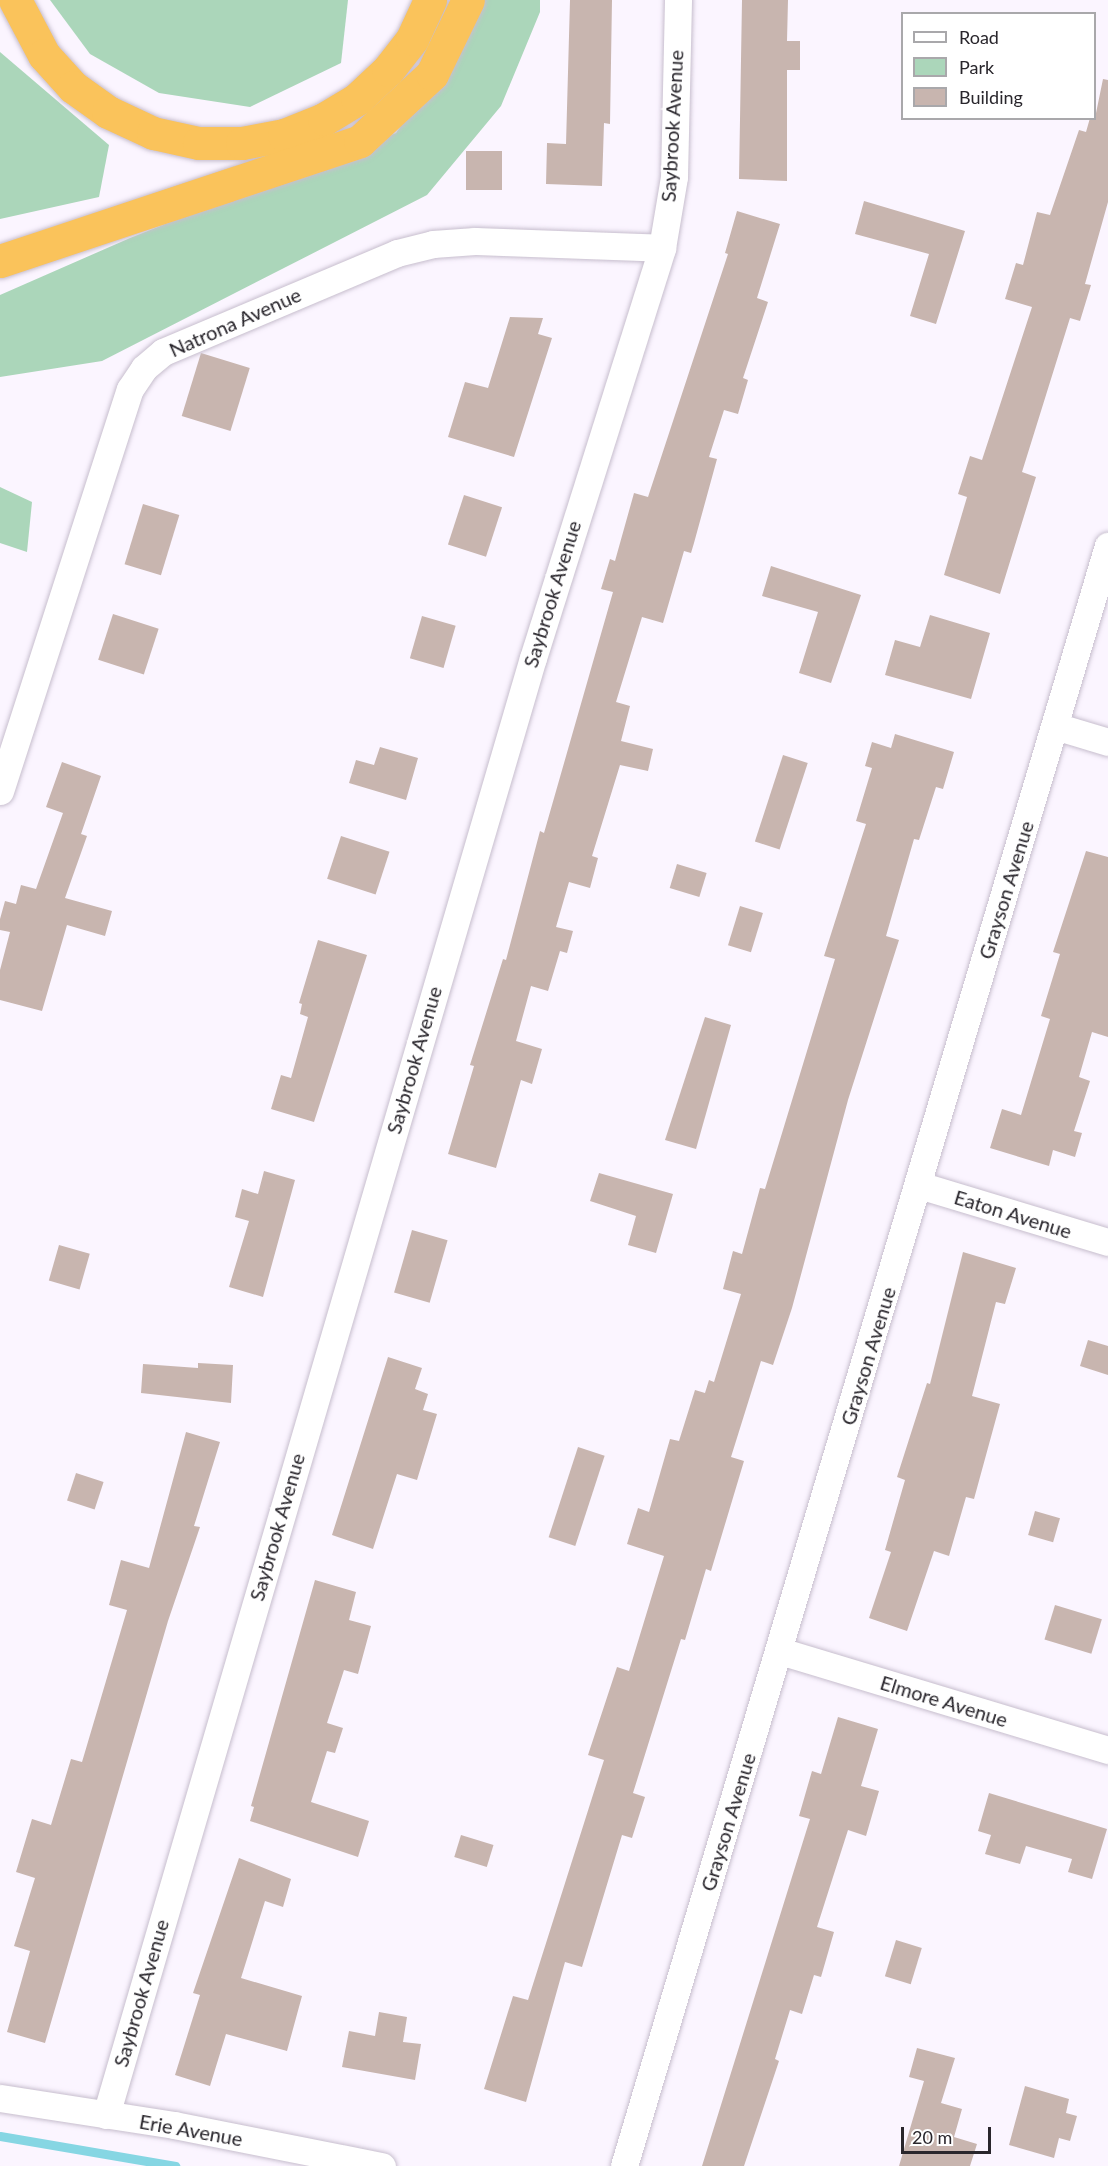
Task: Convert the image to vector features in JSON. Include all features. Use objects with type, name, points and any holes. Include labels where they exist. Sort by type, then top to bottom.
[{"type":"highway","points":[[15,0],[44,56],[73,87],[108,112],[153,133],[199,143],[242,143],[284,135],[324,119],[357,99],[388,70],[412,39],[430,0]]},
{"type":"highway","points":[[0,261],[360,141],[398,110],[432,74],[468,0]]},
{"type":"street","name":"Saybrook Avenue","points":[[106,2115],[532,658],[662,248],[674,177],[678,0]]},
{"type":"street","name":"Natrona Avenue","points":[[0,791],[130,389],[144,368],[163,352],[397,253],[433,244],[474,241],[662,248]]},
{"type":"street","name":"Grayson Avenue","points":[[624,2166],[780,1651],[1108,546]]},
{"type":"street","points":[[1055,726],[1108,742]]},
{"type":"street","name":"Eaton Avenue","points":[[919,1185],[1108,1242]]},
{"type":"street","name":"Elmore Avenue","points":[[780,1651],[1108,1750]]},
{"type":"street","name":"Erie Avenue","points":[[0,2098],[106,2115],[381,2166]]},
{"type":"green space","points":[[50,0],[348,0],[341,63],[250,107],[159,93],[90,54]]},
{"type":"green space","points":[[476,0],[540,0],[540,12],[501,106],[427,195],[102,361],[0,377],[0,295],[130,238],[396,133],[471,28]]},
{"type":"green space","points":[[0,52],[109,145],[99,197],[0,219]]},
{"type":"green space","points":[[0,487],[32,502],[27,552],[0,543]]},
{"type":"building","points":[[570,0],[612,0],[610,124],[604,123],[602,186],[546,184],[547,143],[566,144]]},
{"type":"building","points":[[742,0],[788,0],[787,41],[800,41],[800,70],[787,70],[787,181],[739,179]]},
{"type":"building","points":[[1103,79],[1108,80],[1108,202],[1085,284],[1091,285],[1080,321],[1070,318],[1022,472],[1036,477],[1000,594],[944,575],[967,497],[958,494],[970,456],[982,460],[1032,307],[1005,299],[1016,263],[1023,265],[1037,212],[1050,215],[1079,130],[1086,132],[1089,120],[1096,120]]},
{"type":"building","points":[[466,151],[502,151],[502,190],[466,190]]},
{"type":"building","points":[[864,201],[965,231],[936,324],[910,316],[929,254],[855,234]]},
{"type":"building","points":[[737,211],[780,224],[757,298],[768,302],[743,378],[748,380],[738,414],[724,410],[709,457],[717,459],[691,553],[684,551],[663,623],[642,617],[616,702],[630,706],[621,741],[653,749],[648,771],[620,765],[592,856],[598,858],[590,888],[569,882],[556,927],[573,931],[567,953],[560,951],[548,991],[531,986],[516,1041],[542,1049],[532,1084],[521,1080],[496,1168],[448,1154],[474,1066],[470,1065],[503,959],[506,960],[540,831],[544,833],[613,592],[601,589],[610,559],[615,561],[634,493],[648,497],[728,254],[725,253]]},
{"type":"building","points":[[510,317],[543,318],[538,334],[552,338],[514,457],[448,437],[465,382],[488,388]]},
{"type":"building","points":[[201,353],[250,368],[230,431],[182,416]]},
{"type":"building","points":[[464,495],[502,507],[486,557],[448,544]]},
{"type":"building","points":[[143,504],[179,515],[161,575],[125,564]]},
{"type":"building","points":[[771,566],[861,595],[831,683],[799,673],[818,612],[762,596]]},
{"type":"building","points":[[113,614],[159,629],[144,674],[98,660]]},
{"type":"building","points":[[930,615],[990,633],[971,699],[885,675],[895,640],[920,647]]},
{"type":"building","points":[[422,616],[456,626],[444,668],[410,658]]},
{"type":"building","points":[[895,734],[954,752],[943,789],[936,787],[919,840],[914,839],[886,936],[899,940],[848,1100],[792,1308],[773,1365],[761,1361],[731,1457],[744,1461],[711,1571],[706,1569],[685,1640],[681,1639],[633,1793],[645,1797],[632,1838],[622,1835],[582,1967],[565,1962],[526,2102],[484,2089],[513,1996],[528,2000],[604,1760],[588,1755],[617,1667],[629,1671],[664,1556],[627,1544],[638,1508],[649,1512],[670,1439],[679,1441],[695,1390],[705,1393],[709,1380],[714,1382],[741,1294],[723,1289],[733,1251],[742,1254],[760,1188],[765,1189],[835,959],[824,956],[866,824],[856,821],[872,768],[865,766],[872,742],[891,748]]},
{"type":"building","points":[[380,747],[418,758],[406,800],[349,783],[356,760],[374,765]]},
{"type":"building","points":[[783,755],[808,763],[780,850],[755,842]]},
{"type":"building","points":[[62,762],[101,776],[81,834],[87,836],[65,898],[112,911],[105,936],[67,925],[42,1011],[0,1000],[0,970],[10,932],[0,930],[0,919],[5,901],[16,904],[21,885],[36,889],[63,813],[46,807]]},
{"type":"building","points":[[341,836],[390,852],[376,895],[327,879]]},
{"type":"building","points":[[1086,851],[1108,857],[1108,1037],[1092,1032],[1079,1077],[1090,1081],[1074,1131],[1082,1133],[1075,1157],[1053,1150],[1049,1166],[990,1148],[1002,1109],[1021,1115],[1050,1019],[1041,1016],[1060,954],[1053,952]]},
{"type":"building","points":[[677,864],[707,873],[699,897],[670,888]]},
{"type":"building","points":[[740,906],[763,913],[751,952],[728,945]]},
{"type":"building","points":[[318,940],[367,955],[314,1122],[271,1109],[281,1075],[291,1078],[308,1017],[300,1014],[302,1004],[299,1003]]},
{"type":"building","points":[[705,1017],[731,1025],[696,1149],[665,1140]]},
{"type":"building","points":[[264,1171],[295,1180],[263,1297],[229,1287],[249,1221],[235,1217],[242,1189],[258,1194]]},
{"type":"building","points":[[599,1173],[673,1194],[656,1253],[628,1245],[636,1216],[590,1201]]},
{"type":"building","points":[[412,1230],[448,1240],[430,1303],[394,1292]]},
{"type":"building","points":[[59,1245],[90,1254],[80,1289],[49,1281]]},
{"type":"building","points":[[963,1252],[1016,1268],[1005,1304],[996,1302],[972,1396],[1000,1404],[974,1499],[966,1497],[949,1556],[934,1551],[907,1631],[869,1618],[891,1552],[885,1550],[905,1480],[897,1477],[927,1383],[930,1384]]},
{"type":"building","points":[[1088,1340],[1108,1346],[1108,1375],[1080,1366]]},
{"type":"building","points":[[388,1357],[422,1368],[415,1389],[428,1394],[423,1410],[437,1414],[417,1480],[397,1474],[373,1549],[332,1535]]},
{"type":"building","points":[[198,1363],[233,1365],[231,1403],[141,1393],[143,1364],[198,1368]]},
{"type":"building","points":[[186,1432],[220,1442],[194,1526],[200,1527],[168,1621],[45,2043],[7,2032],[30,1951],[14,1946],[35,1878],[16,1872],[32,1819],[51,1825],[71,1759],[82,1762],[127,1610],[109,1605],[121,1560],[149,1568]]},
{"type":"building","points":[[578,1447],[605,1456],[575,1546],[549,1537]]},
{"type":"building","points":[[76,1473],[104,1482],[95,1510],[67,1501]]},
{"type":"building","points":[[1035,1511],[1060,1518],[1053,1542],[1028,1535]]},
{"type":"building","points":[[315,1580],[356,1592],[349,1620],[371,1626],[358,1674],[344,1670],[327,1723],[343,1728],[335,1753],[327,1751],[311,1802],[369,1821],[358,1857],[250,1821],[254,1807],[251,1806]]},
{"type":"building","points":[[1055,1605],[1102,1619],[1091,1654],[1044,1639]]},
{"type":"building","points":[[838,1717],[878,1729],[861,1786],[879,1791],[866,1836],[848,1830],[817,1927],[834,1932],[821,1977],[814,1975],[802,2014],[790,2010],[775,2059],[779,2061],[744,2166],[702,2166],[810,1819],[799,1816],[812,1771],[821,1774]]},
{"type":"building","points":[[989,1793],[1107,1829],[1092,1879],[1068,1872],[1072,1859],[1026,1846],[1020,1864],[985,1854],[991,1835],[978,1831]]},
{"type":"building","points":[[461,1835],[494,1845],[487,1867],[454,1857]]},
{"type":"building","points":[[239,1858],[291,1879],[283,1907],[265,1901],[241,1978],[302,1996],[287,2051],[226,2034],[210,2086],[175,2075],[200,1995],[193,1993]]},
{"type":"building","points":[[896,1940],[922,1948],[911,1984],[885,1976]]},
{"type":"building","points":[[379,2012],[407,2017],[403,2042],[421,2044],[415,2080],[342,2067],[349,2031],[375,2036]]},
{"type":"building","points":[[917,2048],[955,2058],[941,2103],[962,2109],[954,2137],[977,2144],[970,2166],[899,2166],[924,2081],[909,2077]]},
{"type":"building","points":[[1025,2086],[1069,2099],[1066,2113],[1077,2116],[1070,2141],[1059,2138],[1054,2158],[1009,2145]]},
{"type":"waterway","points":[[0,2136],[175,2166]]}]
